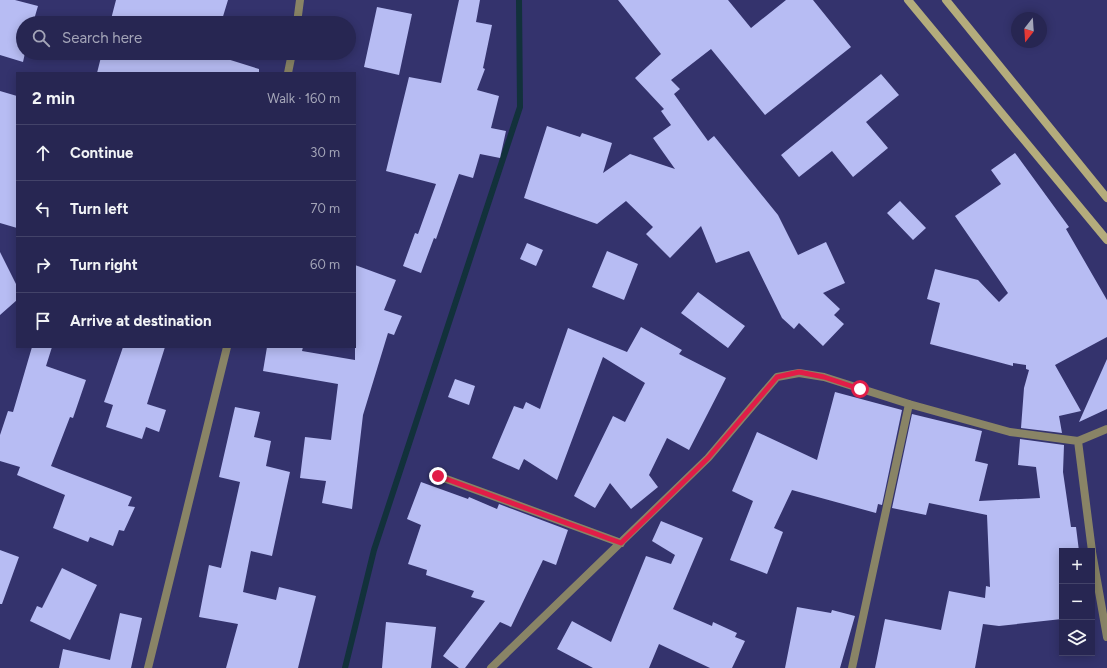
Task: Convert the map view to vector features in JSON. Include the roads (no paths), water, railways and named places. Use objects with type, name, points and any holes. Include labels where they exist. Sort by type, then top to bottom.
[{"type":"street","points":[[298,16],[300,0]]},
{"type":"street","points":[[908,0],[1107,240]]},
{"type":"street","points":[[946,0],[1107,198]]},
{"type":"street","points":[[288,72],[291,60]]},
{"type":"street","points":[[148,668],[227,348]]},
{"type":"street","points":[[491,668],[708,458],[777,377],[799,372],[824,377],[908,404],[1010,432],[1078,441],[1107,429]]},
{"type":"street","points":[[852,668],[908,404]]},
{"type":"street","points":[[1078,441],[1091,548]]},
{"type":"street","points":[[438,476],[621,543]]},
{"type":"street","points":[[1095,569],[1107,637]]},
{"type":"waterway","points":[[345,668],[374,550],[520,107],[519,0]]}]
